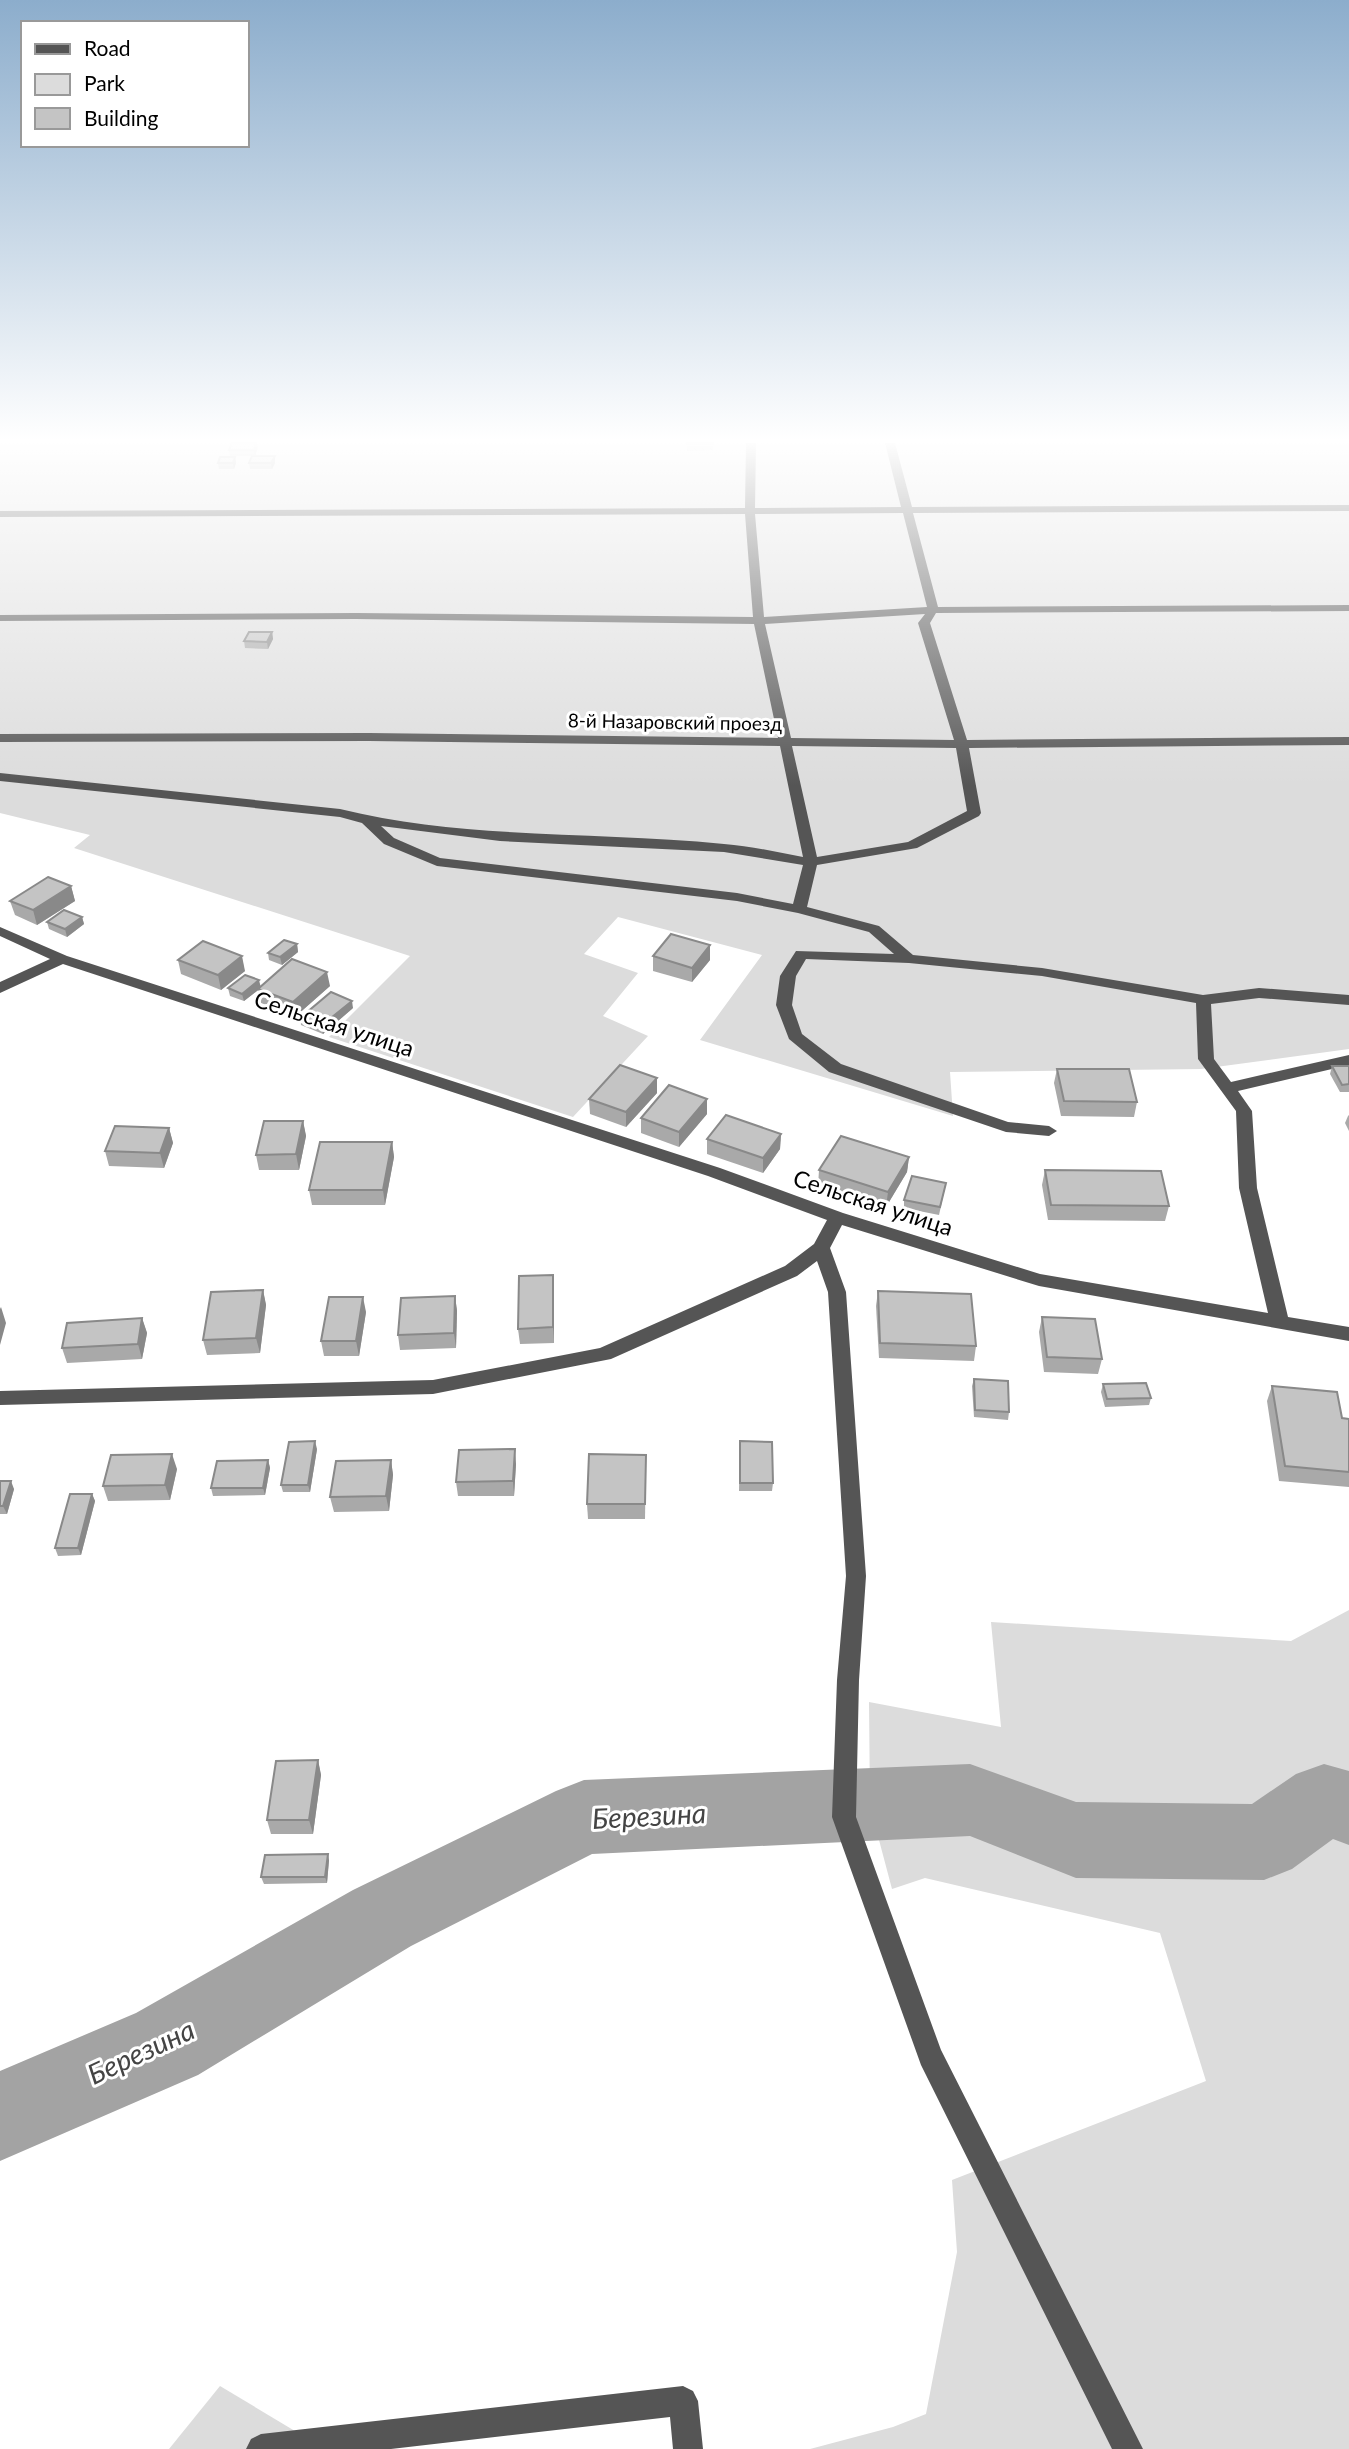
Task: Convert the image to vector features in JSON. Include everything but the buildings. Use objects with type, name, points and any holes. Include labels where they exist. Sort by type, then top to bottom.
[{"type":"street","points":[[754,557],[759,621],[811,862],[799,909]]},
{"type":"street","points":[[0,777],[340,813],[367,820],[500,837],[724,848],[811,862],[912,845],[974,813],[962,744],[924,623],[933,610],[920,557]]},
{"type":"street","points":[[0,618],[356,616],[759,621],[933,610],[1349,608]]},
{"type":"street","name":"8-й Назаровский проезд","points":[[0,738],[369,737],[962,744],[1349,741]]},
{"type":"street","points":[[367,820],[389,841],[437,862],[737,897],[799,909],[874,929],[909,959]]},
{"type":"street","name":"Сельская улица","points":[[0,931],[62,959],[714,1172],[838,1217],[1039,1280],[1349,1334]]},
{"type":"street","points":[[1049,1130],[1006,1127],[835,1068],[795,1036],[784,1005],[788,976],[801,954],[909,959],[1042,972],[1203,999],[1259,993],[1349,1000]]},
{"type":"street","points":[[0,988],[62,959]]},
{"type":"street","points":[[1203,999],[1206,1059],[1244,1111],[1248,1188],[1280,1323]]},
{"type":"street","points":[[1229,1088],[1349,1060]]},
{"type":"street","points":[[0,1398],[433,1387],[604,1354],[790,1270],[821,1248],[838,1217]]},
{"type":"street","points":[[821,1248],[837,1292],[856,1576],[848,1680],[844,1817],[930,2056],[1128,2449]]},
{"type":"street","points":[[261,2449],[683,2401],[688,2449]]},
{"type":"green space","points":[[0,557],[1349,557],[1349,1049],[1201,1069],[950,1072],[953,1116],[700,1040],[762,955],[618,917],[584,954],[638,973],[603,1016],[648,1036],[573,1117],[329,1037],[410,956],[74,848],[90,835],[0,813]]},
{"type":"green space","points":[[1349,1610],[1349,2449],[810,2449],[893,2427],[926,2414],[957,2252],[952,2180],[1206,2081],[1160,1933],[925,1878],[892,1889],[870,1806],[869,1702],[1001,1727],[991,1622],[1291,1641]]},
{"type":"green space","points":[[220,2386],[325,2449],[169,2449]]},
{"type":"waterway","name":"Березина","points":[[0,2116],[167,2044],[382,1918],[584,1817],[970,1800],[1076,1840],[1264,1842],[1324,1800],[1349,1808]]}]
